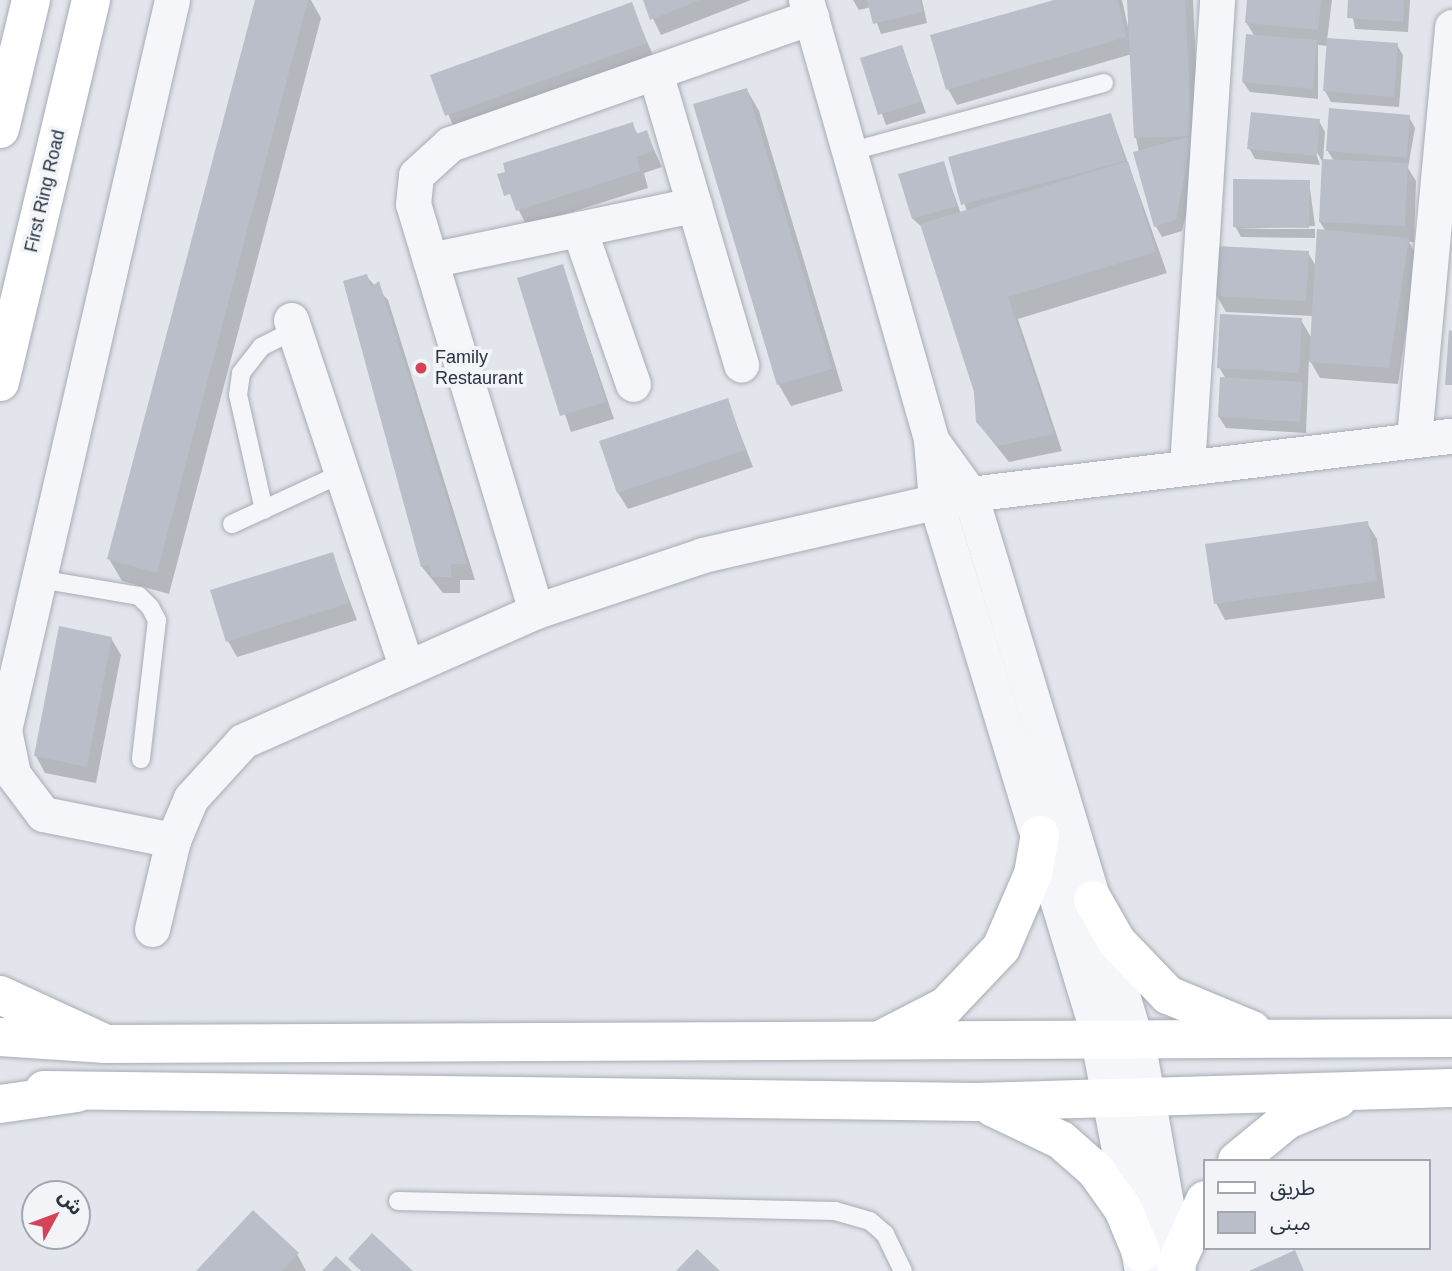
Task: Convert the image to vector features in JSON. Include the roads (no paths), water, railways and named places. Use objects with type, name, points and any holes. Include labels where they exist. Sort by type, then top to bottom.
[{"type":"main road","points":[[0,129],[31,0]]},
{"type":"main road","name":"First Ring Road","points":[[0,382],[91,0]]},
{"type":"main road","points":[[875,1042],[946,1006],[1001,948],[1029,887],[1040,835]]},
{"type":"main road","points":[[1093,900],[1117,942],[1168,995],[1281,1040]]},
{"type":"main road","points":[[0,995],[106,1044]]},
{"type":"main road","points":[[0,1037],[106,1044],[1452,1038]]},
{"type":"main road","points":[[0,1085],[77,1093],[977,1102],[1452,1088]]},
{"type":"main road","points":[[1239,1159],[1287,1120],[1375,1090]]},
{"type":"main road","points":[[0,1104],[77,1093]]},
{"type":"main road","points":[[977,1102],[1021,1117],[1079,1156],[1123,1209],[1159,1264],[1204,1201]]},
{"type":"street","points":[[172,0],[4,730],[13,774],[43,814],[173,840]]},
{"type":"street","points":[[1187,466],[1217,0]]},
{"type":"street","points":[[536,611],[430,260],[412,189],[424,161],[437,150],[655,72],[808,9],[852,151],[931,440],[936,502],[1040,835],[1118,1040]]},
{"type":"street","points":[[1414,438],[1452,27]]},
{"type":"street","points":[[655,72],[741,365]]},
{"type":"street","points":[[430,260],[694,205]]},
{"type":"street","points":[[579,229],[633,384]]},
{"type":"street","points":[[293,325],[406,665]]},
{"type":"street","points":[[152,929],[173,840],[191,798],[243,741],[406,665],[536,611],[703,555],[970,494],[1414,438],[1452,436]]},
{"type":"street","points":[[931,440],[970,494],[1093,900],[1131,1097],[1159,1264]]},
{"type":"lane","points":[[852,151],[1104,83]]},
{"type":"lane","points":[[264,510],[239,395],[241,373],[261,346],[293,325]]},
{"type":"lane","points":[[233,524],[342,473]]},
{"type":"lane","points":[[39,579],[139,596],[150,607],[157,620],[141,759]]},
{"type":"lane","points":[[398,1201],[835,1210],[870,1221],[885,1234],[903,1271]]},
{"type":"place","name":"Family Restaurant","points":[[421,368]]}]
